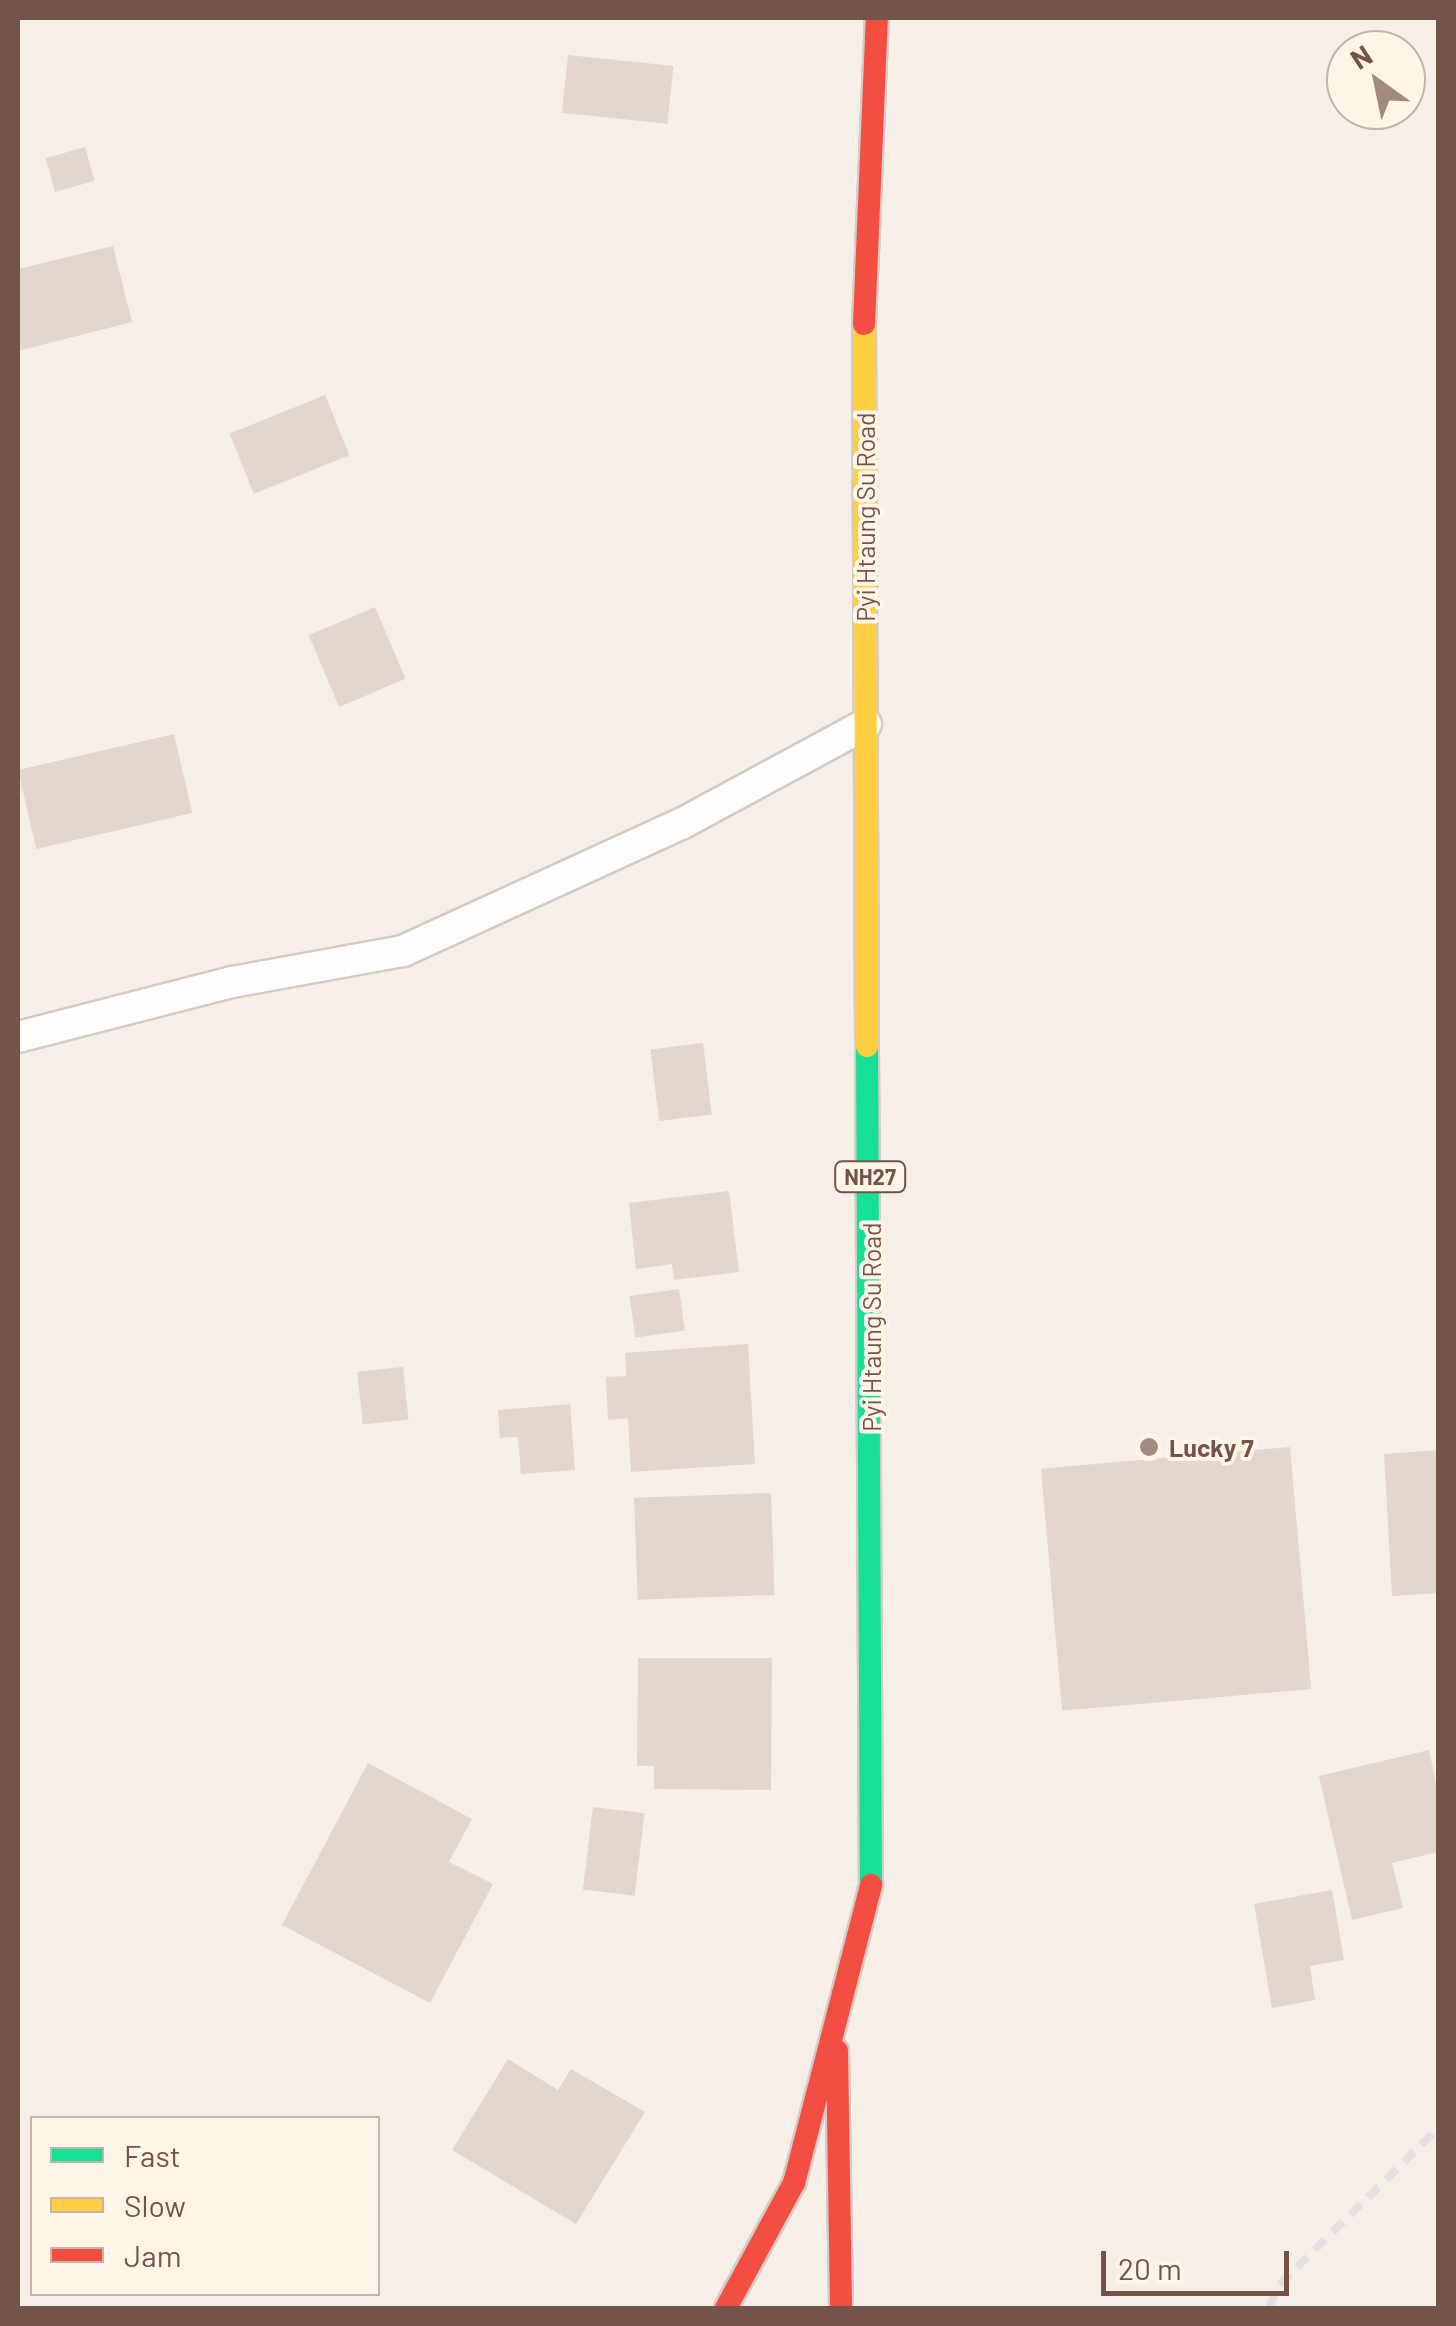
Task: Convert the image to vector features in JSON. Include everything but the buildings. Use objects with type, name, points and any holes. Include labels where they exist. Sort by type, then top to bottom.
[{"type":"main road","name":"Pyi Htaung Su Road","points":[[726,2308],[794,2183],[871,1898],[864,299],[877,18]]},
{"type":"main road","points":[[837,2028],[841,2308]]},
{"type":"lane","points":[[18,1037],[232,982],[403,951],[683,823],[866,724]]},
{"type":"railway","points":[[1269,2308],[1279,2285],[1438,2128]]},
{"type":"traffic: fast","points":[[867,1046],[871,1885]]},
{"type":"traffic: slow","points":[[864,324],[867,1046]]},
{"type":"traffic: jam","points":[[864,324],[877,18]]},
{"type":"traffic: jam","points":[[726,2308],[794,2183],[871,1885]]},
{"type":"traffic: jam","points":[[837,2051],[841,2308]]},
{"type":"place","name":"Lucky 7","points":[[1149,1447]]}]
